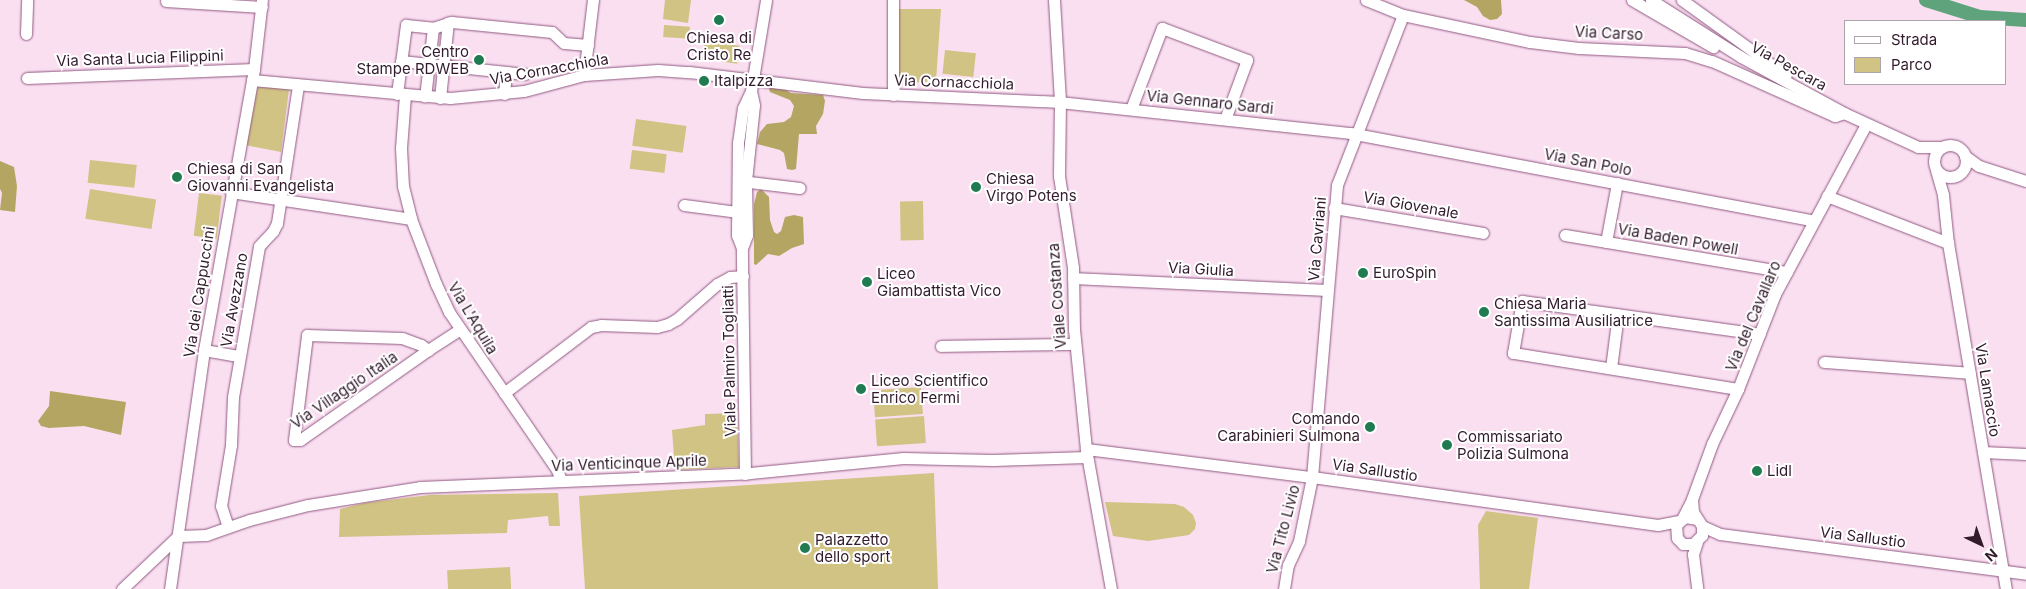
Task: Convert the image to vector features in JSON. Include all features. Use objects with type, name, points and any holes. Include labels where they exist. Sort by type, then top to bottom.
[{"type":"street","points":[[26,34],[27,0]]},
{"type":"street","points":[[584,75],[593,0]]},
{"type":"street","name":"Viale Palmiro Togliatti","points":[[742,248],[737,235],[737,212],[741,181],[742,108],[752,85],[766,0]]},
{"type":"street","points":[[893,0],[893,95]]},
{"type":"street","name":"Viale Costanza","points":[[1054,0],[1060,102],[1058,176],[1073,278],[1075,344],[1087,453],[1111,589]]},
{"type":"street","name":"Via Carso","points":[[1366,0],[1403,15],[1530,42],[1579,48],[1685,53],[1712,61],[1835,116],[1844,113]]},
{"type":"street","points":[[1632,0],[1713,48],[1741,57]]},
{"type":"street","name":"Via Pescara","points":[[1651,0],[1741,57],[1844,113],[1918,147],[1942,147]]},
{"type":"street","points":[[1682,0],[1738,42],[1779,69],[1791,79],[1797,88]]},
{"type":"street","points":[[166,1],[262,3]]},
{"type":"street","name":"Via dei Cappuccini","points":[[170,589],[204,350],[253,74],[262,3]]},
{"type":"street","name":"Via Cavriani","points":[[1312,477],[1337,185],[1403,15]]},
{"type":"street","points":[[425,96],[432,28],[448,22],[552,32],[564,43],[588,45]]},
{"type":"street","points":[[440,98],[448,22]]},
{"type":"street","name":"Via L'Aquila","points":[[432,28],[406,25],[401,61],[401,162],[411,219],[439,293],[460,329],[557,470],[561,480]]},
{"type":"street","points":[[1132,109],[1162,28],[1247,60],[1225,119]]},
{"type":"street","points":[[401,61],[526,74]]},
{"type":"street","name":"Via Cornacchiola","points":[[253,74],[298,84],[440,98],[504,94],[584,75],[673,71],[752,85],[893,95],[1060,102]]},
{"type":"street","points":[[504,94],[506,72]]},
{"type":"street","name":"Via Santa Lucia Filippini","points":[[27,78],[253,74]]},
{"type":"street","name":"Via Avezzano","points":[[228,527],[221,506],[231,445],[231,412],[259,246],[275,229],[298,84]]},
{"type":"street","name":"Via Gennaro Sardi","points":[[1060,102],[1357,134]]},
{"type":"street","name":"Via del Cavallaro","points":[[1680,520],[1692,498],[1712,444],[1738,390],[1775,294],[1866,124]]},
{"type":"street","name":"Via San Polo","points":[[1357,134],[1814,221]]},
{"type":"street","points":[[1984,168],[1958,174],[1942,175],[1935,168],[1935,155],[1942,147],[1956,146],[1965,156],[1984,168],[2026,181]]},
{"type":"street","name":"Via Pescara","points":[[1918,147],[1935,168]]},
{"type":"street","points":[[1943,195],[1947,183],[1966,164],[1965,156]]},
{"type":"street","name":"Via Lamaccio","points":[[1935,168],[1943,195],[1948,243],[2006,589]]},
{"type":"street","points":[[741,181],[800,188]]},
{"type":"street","name":"Viale Palmiro Togliatti","points":[[741,181],[747,235],[742,248],[745,474]]},
{"type":"street","points":[[1606,242],[1617,182]]},
{"type":"street","points":[[231,192],[411,219]]},
{"type":"street","points":[[1827,196],[1948,243]]},
{"type":"street","points":[[684,205],[737,212]]},
{"type":"street","name":"Via Giovenale","points":[[1334,208],[1482,233]]},
{"type":"street","name":"Via Baden Powell","points":[[1565,235],[1787,272]]},
{"type":"street","points":[[504,393],[591,328],[601,326],[657,327],[668,324],[677,319],[717,284],[730,277],[742,276]]},
{"type":"street","name":"Via Giulia","points":[[1073,278],[1327,290]]},
{"type":"street","points":[[1738,390],[1513,353],[1522,301],[1760,334]]},
{"type":"street","points":[[1611,368],[1618,314]]},
{"type":"street","name":"Via Villaggio Italia","points":[[428,350],[402,338],[307,335],[294,441],[300,440],[460,329]]},
{"type":"street","points":[[941,346],[1075,344]]},
{"type":"street","points":[[204,350],[240,356]]},
{"type":"street","points":[[1824,362],[1970,373]]},
{"type":"street","points":[[1983,452],[2026,454]]},
{"type":"street","name":"Via Venticinque Aprile","points":[[178,536],[206,535],[308,505],[403,488],[561,480],[745,474],[903,458],[993,460],[1087,453]]},
{"type":"street","name":"Via Sallustio","points":[[1087,453],[1312,477],[1658,525],[1680,520]]},
{"type":"street","name":"Via Tito Livio","points":[[1284,589],[1288,565],[1299,541],[1312,477]]},
{"type":"street","points":[[1692,498],[1693,512],[1699,522],[1699,541],[1693,560]]},
{"type":"street","points":[[1698,589],[1693,560],[1680,541],[1675,529],[1680,520],[1689,517],[1699,522]]},
{"type":"street","name":"Via Sallustio","points":[[1699,522],[1720,534],[2026,574]]},
{"type":"street","name":"Via Sallustio","points":[[1658,525],[1680,541]]},
{"type":"street","name":"Via Sallustio","points":[[1699,541],[1720,534]]},
{"type":"street","points":[[122,589],[178,536]]},
{"type":"street","points":[[1680,541],[1699,541]]},
{"type":"green space","points":[[665,0],[691,0],[688,23],[663,19]]},
{"type":"green space","points":[[899,9],[941,9],[936,81],[899,84]]},
{"type":"green space","points":[[664,25],[690,27],[689,39],[663,37]]},
{"type":"green space","points":[[705,41],[740,46],[737,64],[702,59]]},
{"type":"green space","points":[[945,50],[976,53],[973,77],[942,74]]},
{"type":"green space","points":[[258,85],[289,89],[281,152],[245,145]]},
{"type":"green space","points":[[636,119],[687,126],[683,153],[632,146]]},
{"type":"green space","points":[[632,150],[667,154],[664,173],[630,169]]},
{"type":"green space","points":[[90,160],[137,165],[134,188],[88,183]]},
{"type":"green space","points":[[90,189],[156,199],[151,229],[85,219]]},
{"type":"green space","points":[[199,193],[222,196],[217,238],[194,236]]},
{"type":"green space","points":[[900,201],[923,201],[924,240],[901,240]]},
{"type":"green space","points":[[921,387],[923,414],[875,417],[873,390]]},
{"type":"green space","points":[[737,413],[739,467],[675,470],[672,430],[705,425],[705,414]]},
{"type":"green space","points":[[924,416],[926,443],[877,446],[875,419]]},
{"type":"green space","points":[[934,473],[938,589],[585,589],[579,496]]},
{"type":"green space","points":[[558,493],[560,526],[549,526],[548,516],[508,520],[507,533],[339,537],[340,509],[364,503],[430,495]]},
{"type":"green space","points":[[1105,502],[1175,504],[1184,507],[1193,515],[1196,523],[1195,529],[1189,535],[1148,541],[1113,536]]},
{"type":"green space","points":[[1486,511],[1538,518],[1529,589],[1480,589],[1478,525]]},
{"type":"green space","points":[[510,567],[511,589],[448,589],[447,570]]},
{"type":"shaded area","points":[[1464,0],[1501,0],[1502,14],[1497,19],[1490,20],[1483,16],[1477,7]]},
{"type":"shaded area","points":[[774,86],[781,87],[791,93],[823,95],[825,101],[823,114],[816,126],[817,134],[799,134],[796,169],[792,170],[787,169],[784,153],[780,150],[757,144],[760,132],[767,124],[784,122],[791,117],[794,106],[790,100],[770,92],[769,89]]},
{"type":"shaded area","points":[[0,161],[14,167],[17,186],[15,212],[0,210],[2,193],[0,189]]},
{"type":"shaded area","points":[[761,189],[769,197],[770,220],[774,232],[777,234],[781,231],[785,217],[794,215],[803,217],[804,244],[792,248],[779,256],[768,254],[756,265],[754,264],[754,204],[757,192]]},
{"type":"shaded area","points":[[50,391],[126,402],[121,435],[84,426],[49,428],[41,426],[38,421],[49,406]]},
{"type":"waterway","points":[[1926,0],[1980,17],[2026,20]]},
{"type":"place","name":"Chiesa di Cristo Re","points":[[719,20]]},
{"type":"place","name":"Centro Stampe RDWEB","points":[[479,60]]},
{"type":"place","name":"Italpizza","points":[[704,81]]},
{"type":"place","name":"Chiesa di San Giovanni Evangelista","points":[[177,177]]},
{"type":"place","name":"Chiesa Virgo Potens","points":[[976,187]]},
{"type":"place","name":"EuroSpin","points":[[1363,273]]},
{"type":"place","name":"Liceo Giambattista Vico","points":[[867,282]]},
{"type":"place","name":"Chiesa Maria Santissima Ausiliatrice","points":[[1484,312]]},
{"type":"place","name":"Liceo Scientifico Enrico Fermi","points":[[861,389]]},
{"type":"place","name":"Comando Carabinieri Sulmona","points":[[1370,427]]},
{"type":"place","name":"Commissariato Polizia Sulmona","points":[[1447,445]]},
{"type":"place","name":"Lidl","points":[[1757,471]]},
{"type":"place","name":"Palazzetto dello sport","points":[[805,548]]}]
